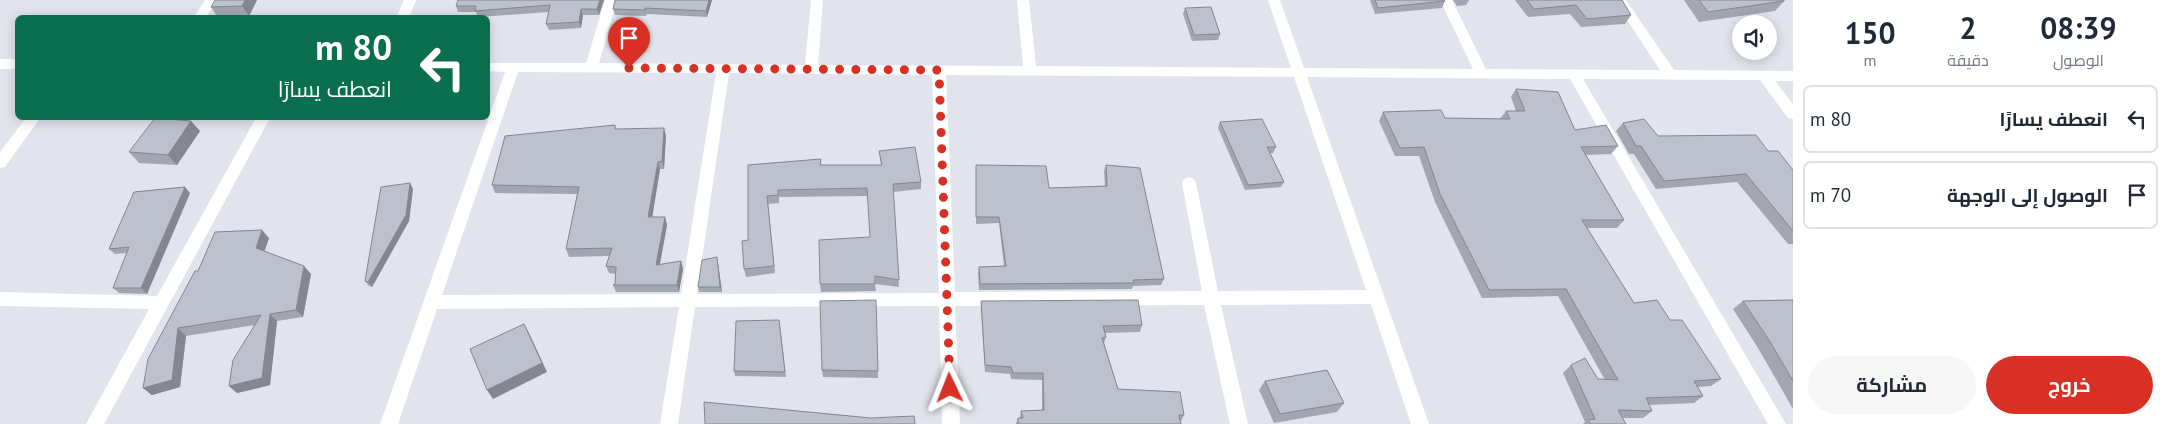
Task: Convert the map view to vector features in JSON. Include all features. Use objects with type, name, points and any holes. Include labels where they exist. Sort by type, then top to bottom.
[{"type":"street","points":[[201,15],[211,0]]},
{"type":"street","points":[[403,15],[410,0]]},
{"type":"street","points":[[591,68],[611,0]]},
{"type":"street","points":[[811,69],[817,0]]},
{"type":"street","points":[[1023,0],[1030,71]]},
{"type":"street","points":[[1274,0],[1420,424]]},
{"type":"street","points":[[1446,0],[1482,74]]},
{"type":"street","points":[[1620,0],[1670,75]]},
{"type":"street","points":[[0,64],[15,64]]},
{"type":"street","points":[[490,67],[1793,76]]},
{"type":"street","points":[[389,424],[513,67]]},
{"type":"street","points":[[669,424],[723,69]]},
{"type":"street","points":[[939,70],[951,424]]},
{"type":"street","points":[[1574,74],[1777,424]]},
{"type":"street","points":[[1764,76],[1793,114]]},
{"type":"street","points":[[0,163],[32,120]]},
{"type":"street","points":[[95,424],[261,120]]},
{"type":"street","points":[[1189,184],[1211,298],[1239,424]]},
{"type":"street","points":[[432,302],[1377,297]]},
{"type":"street","points":[[0,299],[160,303]]},
{"type":"building","points":[[215,0],[245,0],[242,6],[211,7]]},
{"type":"building","points":[[458,0],[600,0],[597,9],[581,9],[579,22],[546,24],[550,5],[475,11],[476,6],[456,6]]},
{"type":"building","points":[[615,0],[709,0],[706,11],[645,8],[645,10],[613,9]]},
{"type":"building","points":[[1375,0],[1444,0],[1445,1],[1378,8]]},
{"type":"building","points":[[1527,0],[1622,0],[1631,15],[1587,19],[1576,5],[1534,9]]},
{"type":"building","points":[[1699,0],[1784,0],[1784,1],[1708,12]]},
{"type":"building","points":[[1211,7],[1220,34],[1194,35],[1185,8]]},
{"type":"building","points":[[1516,89],[1558,92],[1575,130],[1606,125],[1618,146],[1581,147],[1624,220],[1582,220],[1634,303],[1657,300],[1670,320],[1682,320],[1721,379],[1694,381],[1703,396],[1646,398],[1652,411],[1618,410],[1626,424],[1591,424],[1588,420],[1595,419],[1571,365],[1585,358],[1598,379],[1618,380],[1566,289],[1489,290],[1440,194],[1424,147],[1400,148],[1383,112],[1441,110],[1445,118],[1510,119],[1506,111],[1525,111]]},
{"type":"building","points":[[1262,119],[1276,147],[1267,147],[1284,182],[1248,185],[1220,122]]},
{"type":"building","points":[[1644,119],[1658,136],[1756,135],[1768,151],[1778,151],[1793,170],[1793,231],[1746,174],[1664,181],[1641,146],[1636,146],[1623,123]]},
{"type":"building","points":[[153,120],[191,121],[168,155],[129,152]]},
{"type":"building","points":[[615,125],[615,129],[664,128],[662,161],[658,162],[648,217],[665,217],[656,265],[681,261],[677,285],[613,285],[615,284],[616,267],[606,266],[612,248],[566,249],[579,187],[492,185],[505,136]]},
{"type":"building","points":[[915,147],[921,182],[893,184],[899,280],[875,276],[875,284],[820,284],[819,240],[870,237],[867,188],[778,190],[778,195],[767,196],[774,266],[744,269],[742,241],[748,240],[748,165],[821,159],[820,165],[882,165],[879,151]]},
{"type":"building","points":[[976,165],[1046,166],[1049,188],[1107,186],[1106,165],[1140,168],[1164,279],[1133,280],[1134,283],[980,284],[979,267],[1006,266],[999,217],[976,217]]},
{"type":"building","points":[[410,183],[406,215],[368,282],[365,281],[381,187]]},
{"type":"building","points":[[185,187],[141,288],[113,288],[129,247],[109,249],[134,192]]},
{"type":"building","points":[[262,230],[256,248],[304,266],[296,310],[270,314],[262,378],[229,386],[233,360],[261,315],[178,328],[172,380],[143,388],[148,359],[195,271],[198,271],[215,232]]},
{"type":"building","points":[[717,257],[720,287],[698,287],[702,260]]},
{"type":"building","points":[[876,300],[878,371],[822,370],[820,301]]},
{"type":"building","points":[[1138,300],[1142,325],[1103,326],[1106,337],[1102,338],[1118,389],[1180,392],[1184,415],[1179,415],[1181,424],[1018,424],[1018,418],[1023,418],[1021,411],[1044,410],[1043,373],[1013,373],[1011,367],[985,365],[981,301]]},
{"type":"building","points":[[1793,300],[1793,381],[1743,301]]},
{"type":"building","points":[[779,320],[785,372],[734,371],[736,321]]},
{"type":"building","points":[[524,324],[542,363],[487,390],[470,349]]},
{"type":"building","points":[[1327,370],[1344,403],[1280,414],[1265,381]]},
{"type":"building","points":[[704,402],[871,418],[914,416],[915,424],[705,424]]},
{"type":"route","points":[[629,68],[939,70],[950,388]]}]
